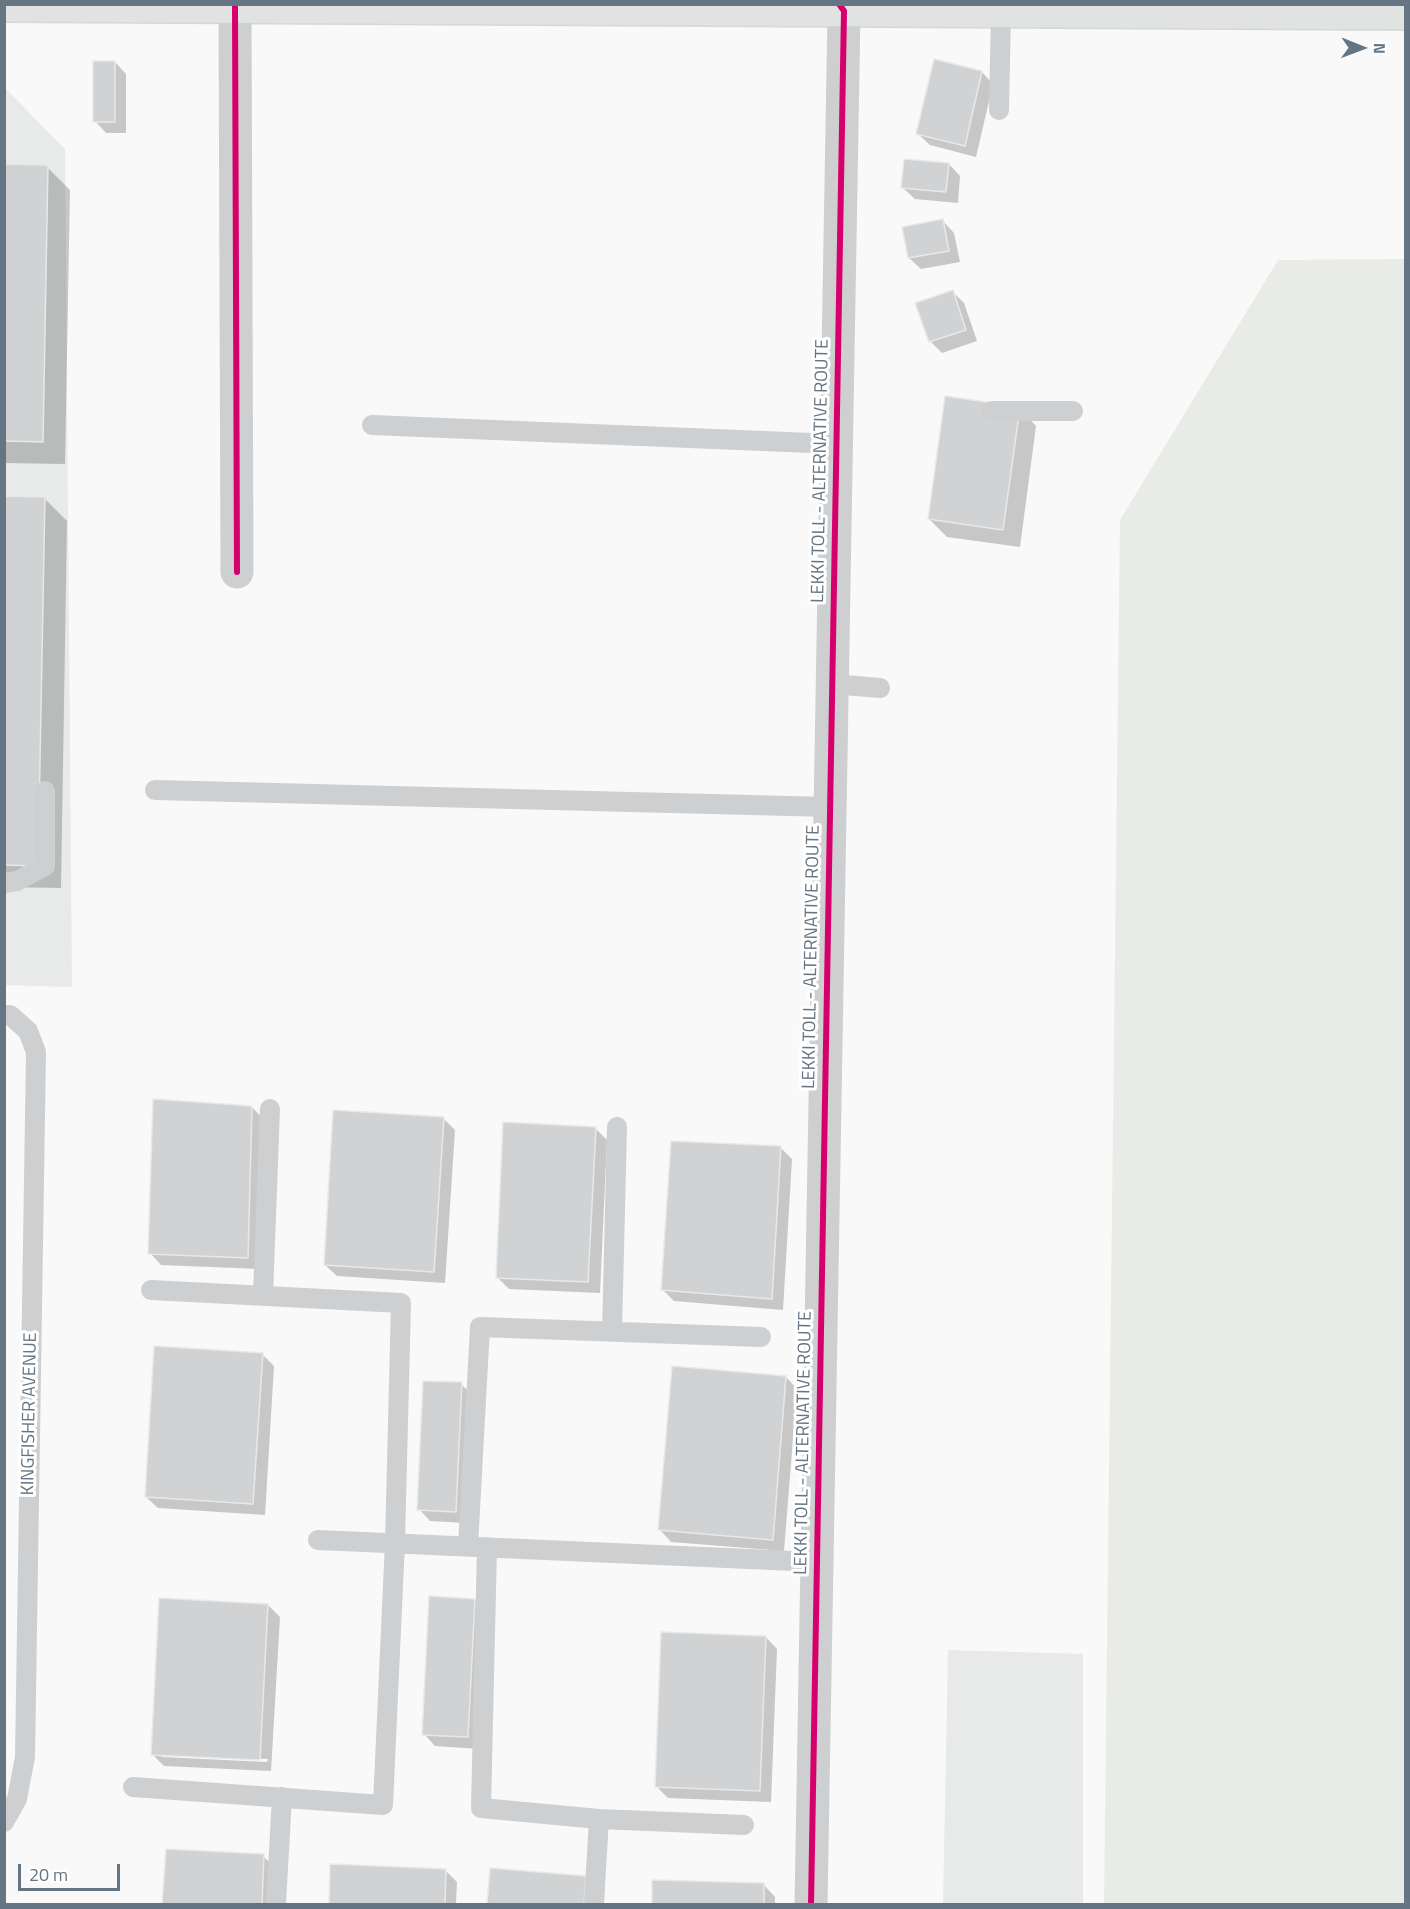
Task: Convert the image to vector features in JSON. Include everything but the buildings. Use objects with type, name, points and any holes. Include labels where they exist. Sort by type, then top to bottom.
[{"type":"main road","points":[[4,5],[933,8],[1001,11],[1245,8],[1406,13]]},
{"type":"street","points":[[235,7],[237,572]]},
{"type":"street","name":"LEKKI TOLL - ALTERNATIVE ROUTE","points":[[812,1905],[842,8]]},
{"type":"lane","points":[[999,110],[1001,11]]},
{"type":"lane","points":[[992,411],[1073,411]]},
{"type":"lane","points":[[372,425],[836,444]]},
{"type":"lane","points":[[832,684],[880,688]]},
{"type":"lane","points":[[4,883],[17,880],[45,866],[45,790]]},
{"type":"lane","points":[[155,790],[830,807]]},
{"type":"lane","name":"KINGFISHER AVENUE","points":[[4,1015],[10,1016],[28,1030],[36,1052],[24,1757],[17,1799],[4,1822]]},
{"type":"lane","points":[[263,1296],[270,1109]]},
{"type":"lane","points":[[612,1332],[617,1127]]},
{"type":"lane","points":[[133,1787],[383,1805],[395,1542],[401,1303],[151,1290]]},
{"type":"lane","points":[[744,1825],[599,1819],[481,1808],[478,1547],[480,1327],[761,1337]]},
{"type":"lane","points":[[318,1540],[817,1562]]},
{"type":"lane","points":[[276,1905],[282,1797]]},
{"type":"lane","points":[[594,1905],[599,1819]]},
{"type":"shaded area","points":[[4,87],[65,149],[72,987],[5,985]]},
{"type":"shaded area","points":[[1405,259],[1405,1904],[1104,1904],[1120,520],[1278,260]]},
{"type":"shaded area","points":[[948,1650],[1083,1654],[1083,1904],[943,1904]]},
{"type":"cycle path","points":[[811,1904],[844,11],[839,4]]},
{"type":"cycle path","points":[[235,7],[237,572]]}]
